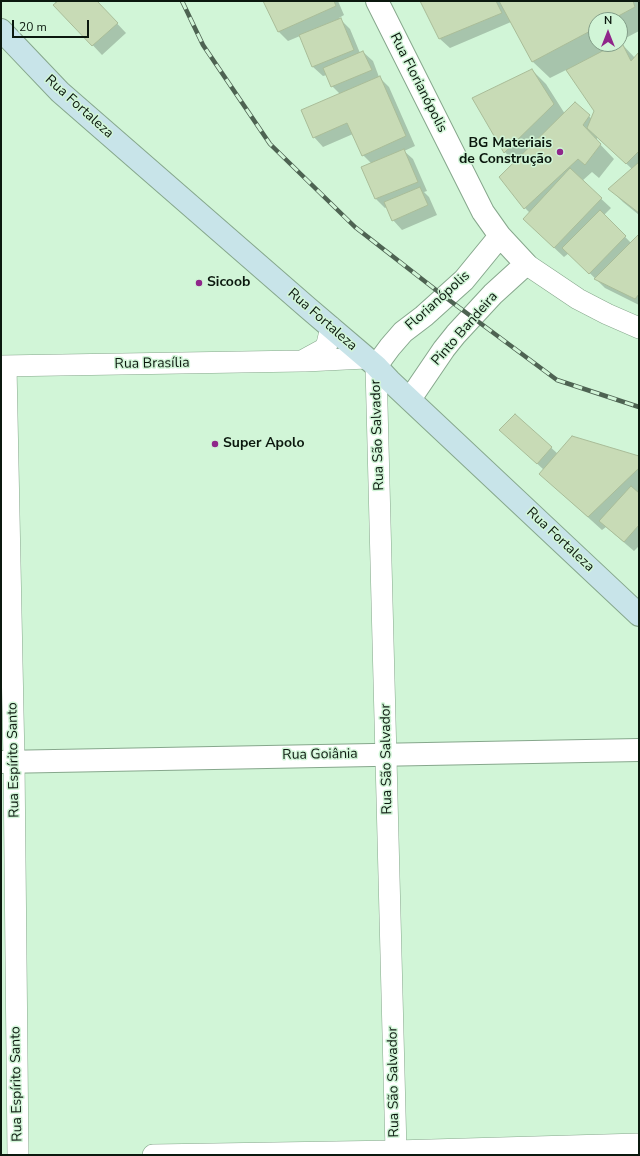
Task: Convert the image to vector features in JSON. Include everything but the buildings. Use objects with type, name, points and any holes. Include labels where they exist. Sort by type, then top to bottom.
[{"type":"main road","name":"Rua Fortaleza","points":[[1,30],[60,92],[371,362],[639,615]]},
{"type":"street","name":"Rua Florianópolis","points":[[377,1],[483,212],[500,236],[526,264]]},
{"type":"street","name":"Florianópolis","points":[[371,362],[403,332],[424,316],[464,280],[500,236]]},
{"type":"street","points":[[526,264],[578,299],[639,328]]},
{"type":"street","name":"Pinto Bandeira","points":[[410,399],[456,334],[479,309],[526,264]]},
{"type":"street","name":"Rua Brasília","points":[[302,361],[324,349],[328,344],[331,327]]},
{"type":"street","name":"Rua Brasília","points":[[3,366],[302,361],[371,362]]},
{"type":"street","name":"Rua São Salvador","points":[[371,362],[387,754],[396,1151]]},
{"type":"street","name":"Rua Espírito Santo","points":[[3,366],[8,762],[18,1155]]},
{"type":"street","name":"Rua Goiânia","points":[[8,762],[639,750]]},
{"type":"street","points":[[153,1155],[396,1151],[639,1144]]},
{"type":"railway","points":[[182,1],[203,45],[270,144],[355,227],[445,297],[557,380],[639,407]]},
{"type":"place","name":"BG Materiais de Construção","points":[[560,152]]},
{"type":"place","name":"Sicoob","points":[[199,283]]},
{"type":"place","name":"Super Apolo","points":[[215,444]]}]
